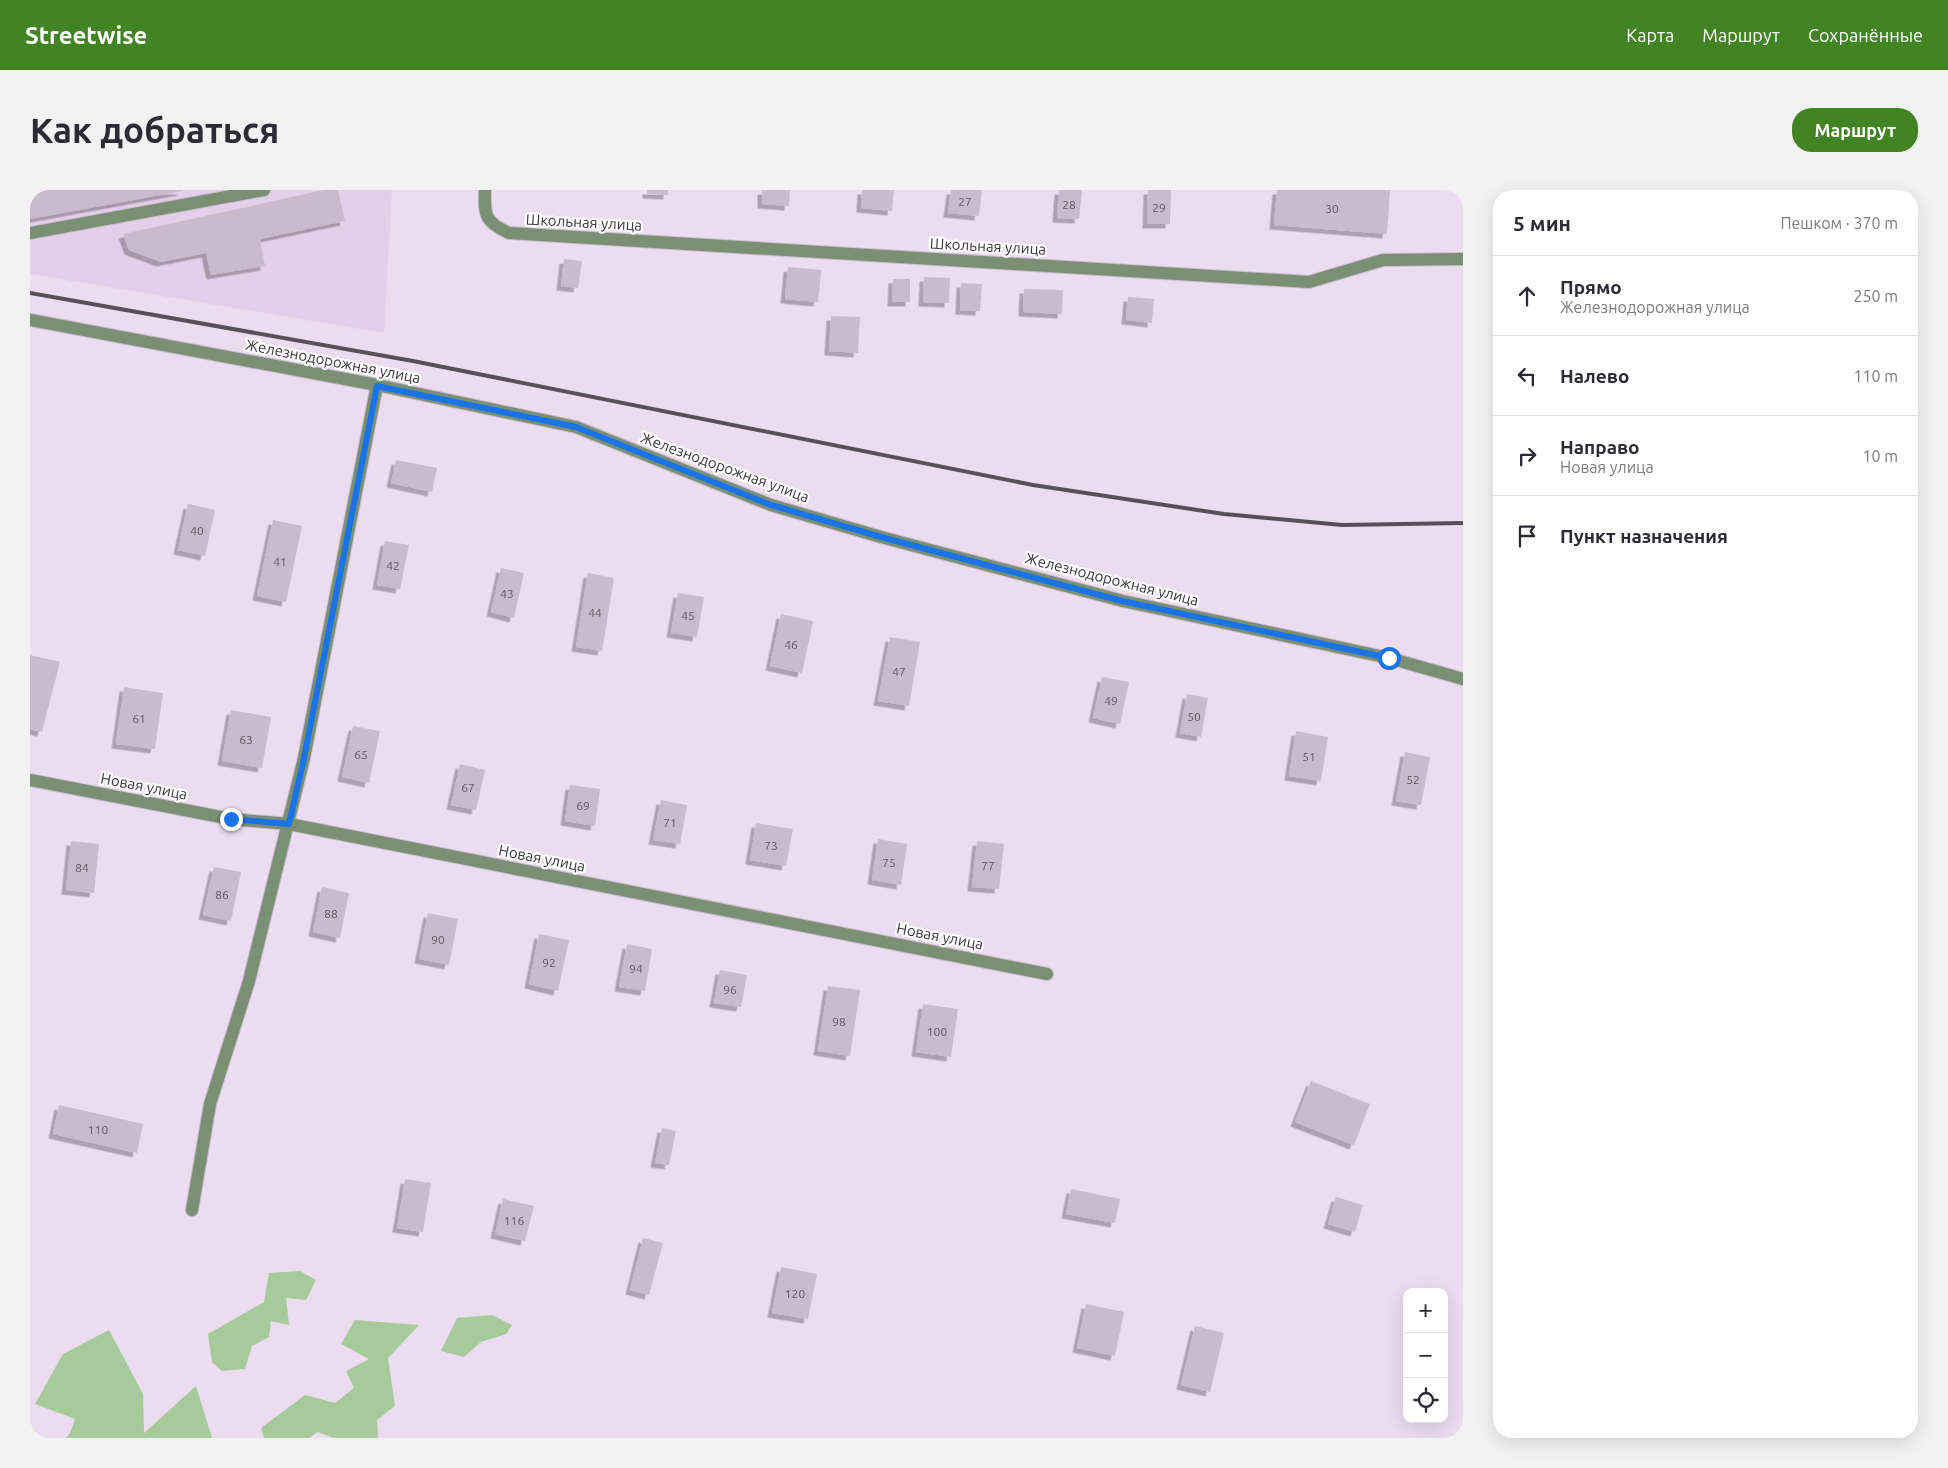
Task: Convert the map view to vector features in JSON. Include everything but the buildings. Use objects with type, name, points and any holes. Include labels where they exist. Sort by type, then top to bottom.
[{"type":"street","points":[[30,234],[264,190]]},
{"type":"street","name":"Школьная улица","points":[[485,190],[484,209],[493,225],[509,234],[1309,282],[1383,260],[1463,259]]},
{"type":"street","name":"Железнодорожная улица","points":[[30,320],[377,386],[576,427],[771,505],[881,537],[1122,601],[1389,658],[1463,679]]},
{"type":"street","points":[[192,1210],[210,1104],[249,981],[289,824],[306,748],[377,386]]},
{"type":"street","name":"Новая улица","points":[[30,780],[231,819],[289,824],[1047,974]]},
{"type":"shaded area","points":[[30,190],[392,190],[384,333],[30,274]]},
{"type":"green space","points":[[300,1271],[316,1280],[306,1300],[286,1298],[289,1325],[271,1321],[269,1337],[252,1346],[245,1369],[222,1371],[212,1362],[208,1334],[264,1302],[269,1273]]},
{"type":"green space","points":[[492,1315],[512,1325],[506,1334],[481,1342],[464,1357],[441,1351],[457,1318]]},
{"type":"green space","points":[[355,1320],[419,1325],[388,1358],[395,1406],[377,1420],[378,1438],[334,1438],[318,1432],[309,1438],[264,1438],[261,1428],[305,1395],[335,1403],[354,1388],[346,1371],[369,1359],[341,1344]]},
{"type":"green space","points":[[109,1330],[143,1394],[144,1433],[196,1386],[212,1438],[66,1438],[75,1419],[35,1404],[63,1354]]},
{"type":"railway","points":[[30,293],[413,361],[1033,485],[1224,514],[1342,525],[1463,523]]},
{"type":"route","points":[[231,819],[289,824],[304,758],[377,386],[576,427],[771,505],[881,537],[1122,601],[1389,658]]}]
